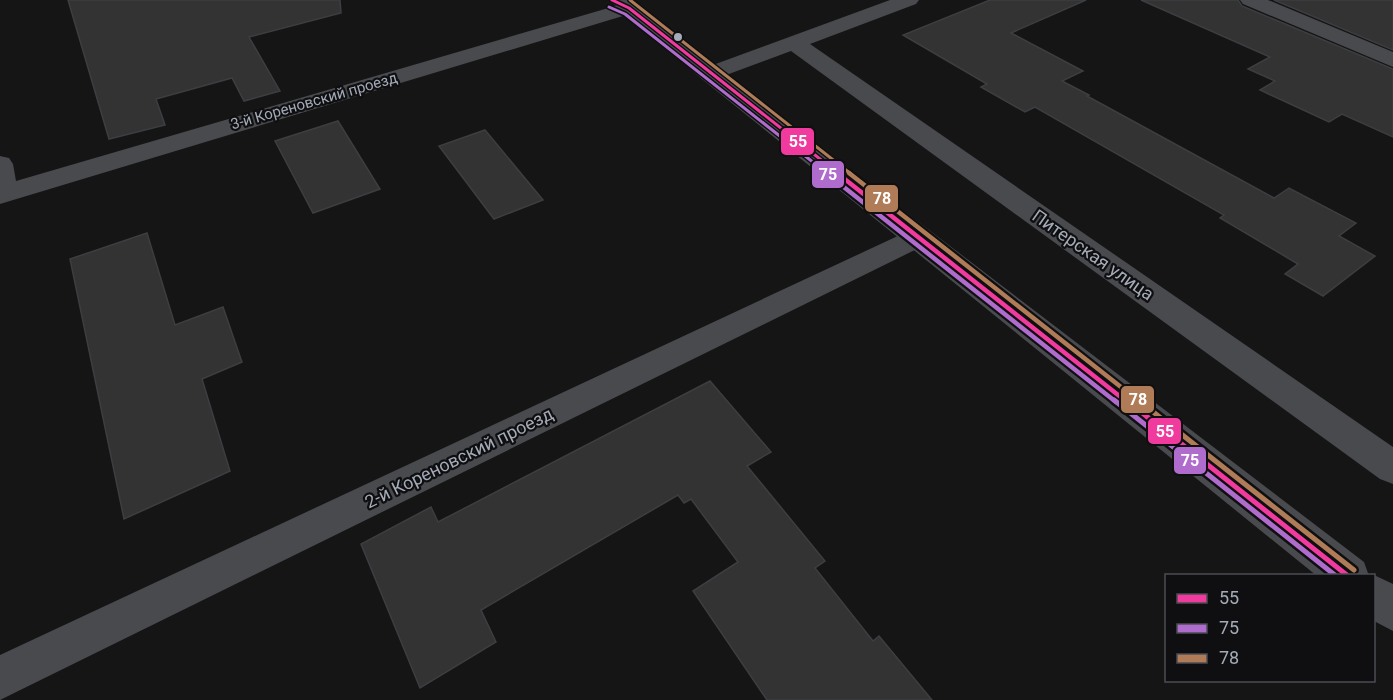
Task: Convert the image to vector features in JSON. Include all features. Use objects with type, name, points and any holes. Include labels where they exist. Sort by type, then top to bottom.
[{"type":"street","points":[[710,74],[909,0]]},
{"type":"street","points":[[1250,0],[1393,60]]},
{"type":"street","points":[[620,3],[1346,574]]},
{"type":"street","name":"3-й Кореновский проезд","points":[[2,194],[620,3]]},
{"type":"street","name":"Питерская улица","points":[[794,43],[1393,468]]},
{"type":"street","points":[[0,164],[2,194]]},
{"type":"street","name":"2-й Кореновский проезд","points":[[0,678],[917,237]]},
{"type":"street","points":[[1375,596],[1393,610]]},
{"type":"building","points":[[68,0],[340,0],[341,13],[249,37],[280,91],[244,101],[232,78],[156,99],[165,125],[109,139]]},
{"type":"building","points":[[990,0],[1086,0],[1011,33],[1083,71],[1062,81],[1089,95],[1087,96],[1274,198],[1289,188],[1356,223],[1339,236],[1375,256],[1323,296],[1285,274],[1298,264],[1220,218],[1224,215],[1035,107],[1025,112],[981,87],[987,84],[903,35]]},
{"type":"building","points":[[1141,0],[1238,0],[1242,6],[1393,69],[1393,137],[1342,114],[1329,122],[1260,90],[1275,81],[1248,69],[1270,57]]},
{"type":"building","points":[[1274,0],[1393,0],[1393,50]]},
{"type":"building","points":[[338,121],[380,189],[313,213],[275,141]]},
{"type":"building","points":[[485,130],[543,200],[494,219],[439,146]]},
{"type":"building","points":[[147,233],[175,325],[223,307],[242,362],[202,379],[230,471],[124,519],[70,259]]},
{"type":"building","points":[[710,381],[771,452],[747,466],[825,561],[815,568],[873,641],[879,636],[932,700],[767,700],[693,591],[738,562],[691,499],[684,503],[678,495],[481,610],[496,642],[420,688],[361,544],[431,507],[438,522]]},
{"type":"transit line","name":"55","points":[[612,0],[629,8],[1345,574]]},
{"type":"transit line","name":"78","points":[[630,0],[1354,570]]},
{"type":"transit line","name":"75","points":[[609,7],[625,14],[1333,574]]}]
